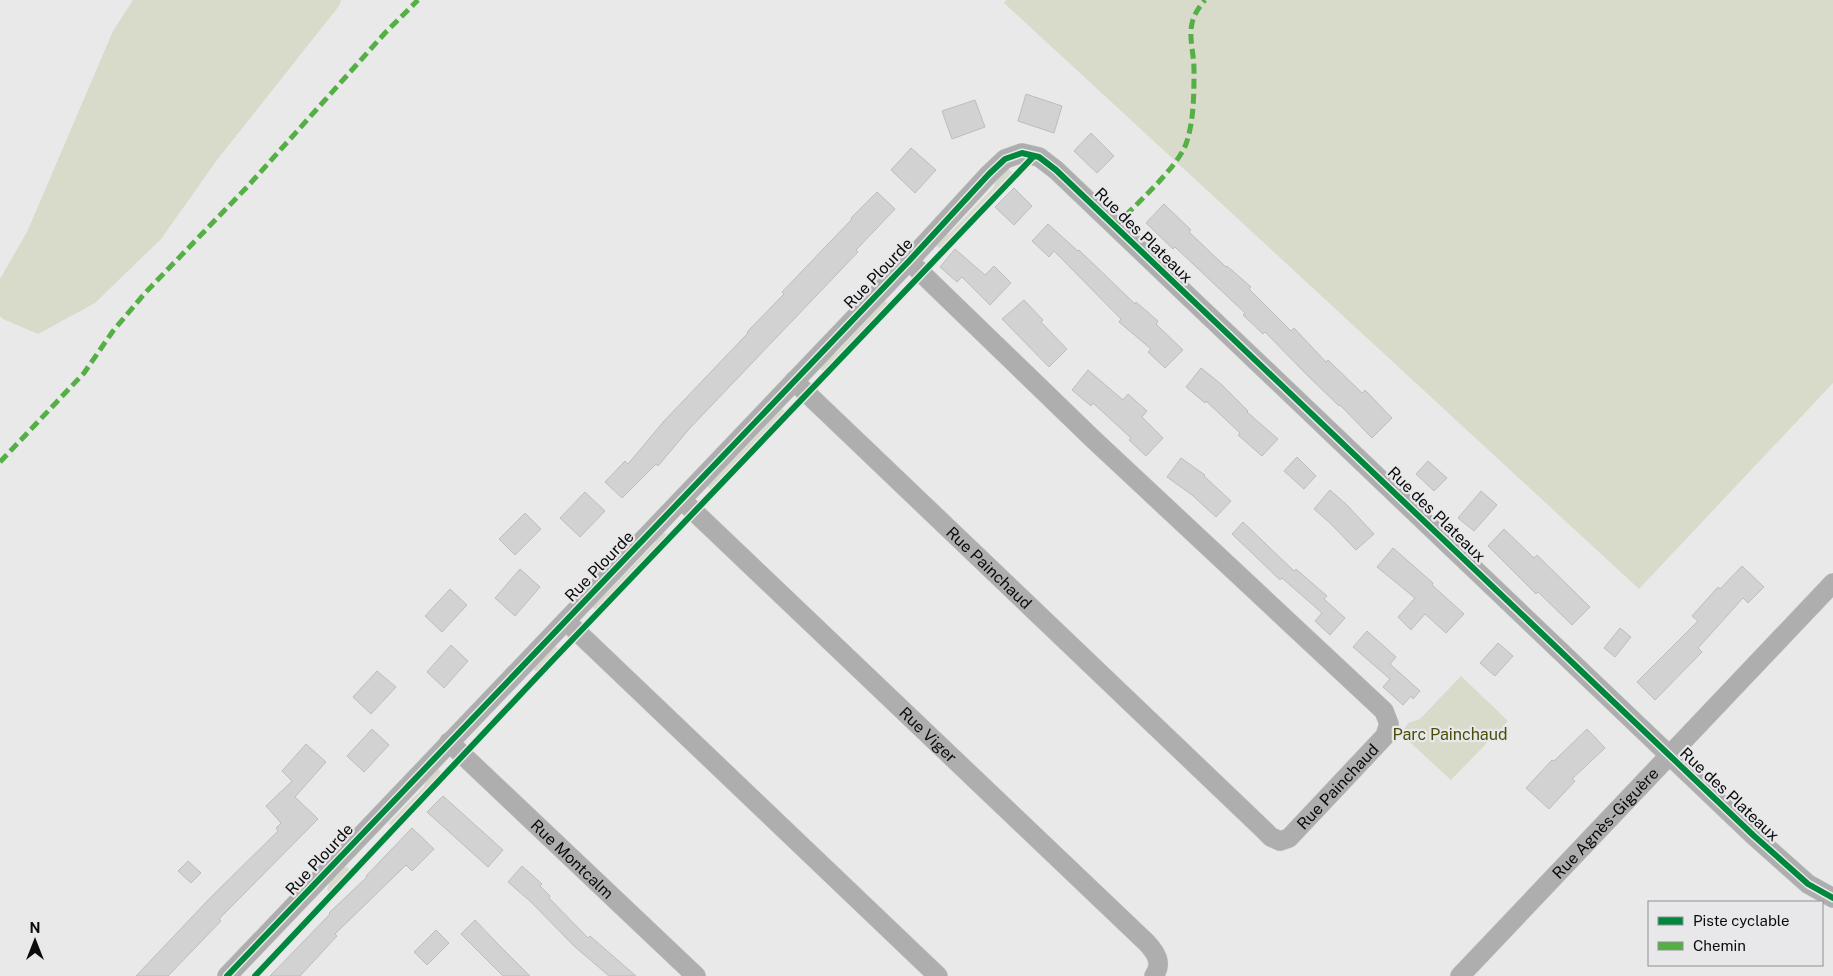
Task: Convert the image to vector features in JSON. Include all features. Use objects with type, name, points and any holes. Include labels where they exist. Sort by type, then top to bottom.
[{"type":"street","name":"Rue Plourde","points":[[227,976],[682,500],[989,174],[1005,159],[1022,153]]},
{"type":"street","name":"Rue des Plateaux","points":[[1022,153],[1039,157],[1056,170],[1669,756],[1787,866],[1808,884],[1833,898]]},
{"type":"street","name":"Rue Painchaud","points":[[794,381],[1271,837],[1280,841],[1289,838],[1386,736],[1389,724],[1384,712],[1093,439],[909,261]]},
{"type":"street","name":"Rue Viger","points":[[682,500],[1147,943],[1159,961],[1158,971],[1154,976]]},
{"type":"street","name":"Rue Agnès-Giguère","points":[[1460,976],[1833,583]]},
{"type":"street","points":[[566,621],[938,976]]},
{"type":"street","name":"Rue Montcalm","points":[[449,742],[696,976]]},
{"type":"green space","points":[[133,0],[341,0],[339,6],[217,160],[161,239],[95,303],[38,334],[0,316],[0,279],[27,232],[113,31]]},
{"type":"green space","points":[[1006,0],[1833,0],[1833,383],[1639,589],[1004,3]]},
{"type":"green space","points":[[1006,167],[1013,173],[940,249],[934,243],[941,236],[949,234],[994,187],[996,178]]},
{"type":"green space","points":[[882,299],[888,303],[823,371],[817,365],[826,357],[837,352],[878,308]]},
{"type":"green space","points":[[779,406],[786,412],[711,490],[705,484],[714,475],[721,473],[768,424],[771,415]]},
{"type":"green space","points":[[661,531],[668,535],[596,610],[590,605],[600,595],[608,592],[655,543],[657,535]]},
{"type":"green space","points":[[552,644],[559,649],[537,673],[532,667]]},
{"type":"green space","name":"Parc Painchaud","points":[[1461,676],[1508,721],[1451,780],[1401,734],[1408,723],[1420,719]]},
{"type":"green space","points":[[436,767],[442,773],[391,826],[389,823],[424,787],[427,777]]},
{"type":"green space","points":[[346,867],[351,870],[329,892],[327,889],[336,873]]},
{"type":"building","points":[[1026,94],[1062,106],[1054,133],[1018,121]]},
{"type":"building","points":[[975,100],[985,127],[952,139],[942,111]]},
{"type":"building","points":[[1091,133],[1114,156],[1097,173],[1074,151]]},
{"type":"building","points":[[911,148],[936,170],[915,193],[891,170]]},
{"type":"building","points":[[1014,188],[1032,206],[1014,225],[995,207]]},
{"type":"building","points":[[877,192],[895,209],[856,250],[858,252],[690,428],[658,466],[656,464],[622,498],[605,482],[625,461],[628,464],[664,421],[784,294],[782,292]]},
{"type":"building","points":[[1164,204],[1191,230],[1189,232],[1226,267],[1251,287],[1249,289],[1291,331],[1294,328],[1326,362],[1328,360],[1362,393],[1365,390],[1392,418],[1372,438],[1265,332],[1263,334],[1243,315],[1245,313],[1175,247],[1173,249],[1146,223]]},
{"type":"building","points":[[1048,224],[1079,250],[1135,304],[1136,302],[1158,321],[1156,324],[1183,350],[1165,368],[1148,352],[1151,349],[1119,322],[1121,319],[1054,251],[1049,257],[1032,241]]},
{"type":"building","points":[[955,249],[985,275],[994,266],[1011,283],[990,305],[962,277],[957,282],[940,267]]},
{"type":"building","points":[[1024,300],[1043,320],[1041,322],[1067,349],[1049,367],[1002,319]]},
{"type":"building","points":[[1201,368],[1221,384],[1247,412],[1278,439],[1262,456],[1238,435],[1240,433],[1206,401],[1205,403],[1186,387]]},
{"type":"building","points":[[1088,370],[1123,400],[1128,394],[1147,411],[1142,417],[1163,438],[1146,456],[1129,440],[1131,438],[1093,403],[1091,406],[1072,390]]},
{"type":"building","points":[[1297,457],[1316,476],[1304,489],[1284,471]]},
{"type":"building","points":[[1181,458],[1205,475],[1231,501],[1216,517],[1192,495],[1167,477]]},
{"type":"building","points":[[1428,461],[1447,478],[1434,491],[1416,474]]},
{"type":"building","points":[[1330,490],[1374,534],[1356,550],[1314,509]]},
{"type":"building","points":[[1481,491],[1497,505],[1474,531],[1458,518]]},
{"type":"building","points":[[585,492],[605,511],[580,537],[560,518]]},
{"type":"building","points":[[525,513],[541,529],[515,555],[499,539]]},
{"type":"building","points":[[1243,522],[1294,571],[1296,569],[1327,596],[1324,599],[1345,618],[1330,635],[1315,621],[1322,613],[1282,578],[1280,580],[1232,534]]},
{"type":"building","points":[[1504,529],[1534,558],[1537,555],[1590,607],[1572,625],[1538,592],[1536,594],[1488,546]]},
{"type":"building","points":[[1393,548],[1433,583],[1432,585],[1464,614],[1446,633],[1425,614],[1411,630],[1398,617],[1415,598],[1377,567]]},
{"type":"building","points":[[1742,566],[1764,587],[1748,603],[1743,598],[1698,648],[1702,652],[1655,700],[1637,682],[1698,621],[1692,616],[1718,587],[1720,589]]},
{"type":"building","points":[[520,569],[540,587],[515,616],[495,598]]},
{"type":"building","points":[[450,589],[467,605],[442,632],[425,616]]},
{"type":"building","points":[[1620,628],[1631,637],[1615,657],[1604,648]]},
{"type":"building","points":[[1367,631],[1396,657],[1390,664],[1420,691],[1413,699],[1411,696],[1403,705],[1383,687],[1390,679],[1353,647]]},
{"type":"building","points":[[1498,643],[1513,656],[1495,676],[1480,663]]},
{"type":"building","points":[[451,645],[468,661],[444,688],[427,672]]},
{"type":"building","points":[[377,671],[396,687],[371,714],[353,697]]},
{"type":"building","points":[[372,729],[389,745],[364,772],[347,756]]},
{"type":"building","points":[[1587,729],[1605,748],[1572,779],[1575,781],[1549,809],[1526,788],[1552,760],[1554,761]]},
{"type":"building","points":[[306,744],[326,762],[295,797],[318,819],[219,919],[221,921],[168,976],[136,976],[211,897],[278,831],[276,828],[281,823],[266,806],[292,781],[282,771]]},
{"type":"building","points":[[443,796],[503,850],[488,867],[427,812]]},
{"type":"building","points":[[412,828],[434,849],[412,871],[406,865],[335,934],[337,936],[300,976],[270,976],[329,913],[367,877]]},
{"type":"building","points":[[188,861],[201,873],[191,883],[178,871]]},
{"type":"building","points":[[522,866],[542,884],[540,886],[550,896],[549,898],[588,938],[590,936],[636,976],[609,976],[574,946],[531,902],[508,882]]},
{"type":"building","points":[[475,920],[530,976],[503,976],[461,934]]},
{"type":"building","points":[[436,930],[449,943],[427,965],[414,952]]},
{"type":"marked path","points":[[0,462],[84,373],[113,331],[145,293],[248,186],[385,33],[418,0]]},
{"type":"marked path","points":[[1115,226],[1166,174],[1183,151],[1187,141],[1194,96],[1192,25],[1198,9],[1205,0]]},
{"type":"cycle path","points":[[227,976],[909,261],[989,174],[1005,159],[1022,153],[1039,157],[1056,170],[1753,835],[1808,884],[1833,898]]},
{"type":"cycle path","points":[[255,976],[550,663],[1034,156]]}]
